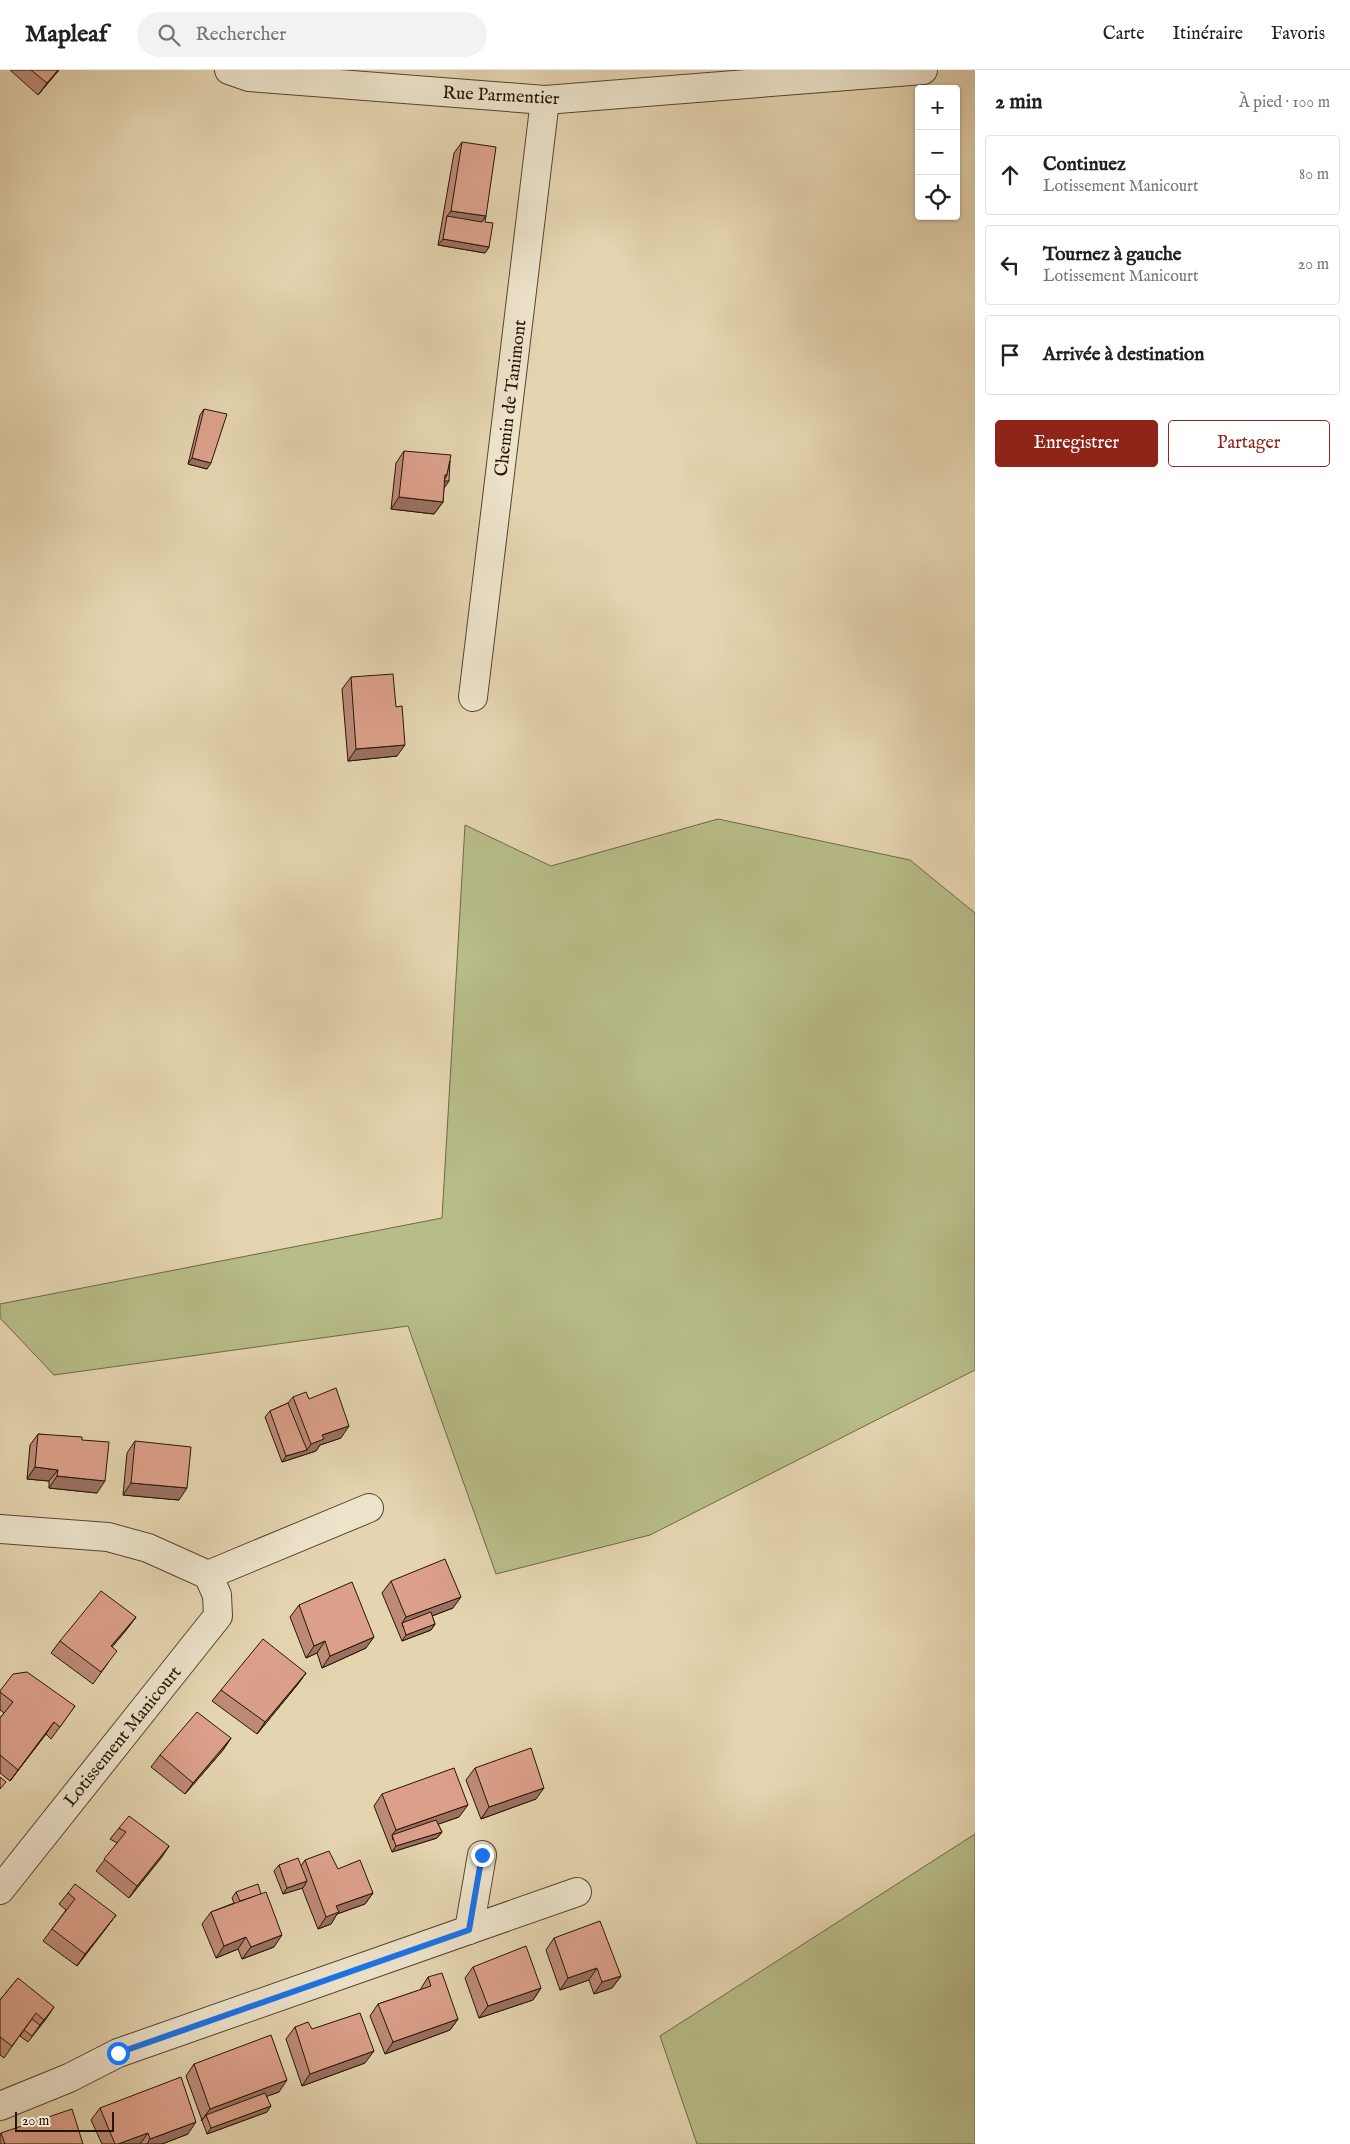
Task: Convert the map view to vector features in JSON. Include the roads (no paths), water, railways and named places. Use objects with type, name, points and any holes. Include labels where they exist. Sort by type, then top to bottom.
[{"type":"street","name":"Rue Parmentier","points":[[229,70],[249,77],[545,100],[923,70]]},
{"type":"street","name":"Chemin de Tanimont","points":[[473,697],[545,100]]},
{"type":"street","points":[[0,1529],[108,1537],[148,1548],[208,1575],[369,1508]]},
{"type":"street","name":"Lotissement Manicourt","points":[[0,1890],[218,1616],[217,1595],[208,1575]]},
{"type":"street","points":[[469,1930],[482,1855]]},
{"type":"street","points":[[0,2106],[69,2078],[118,2053],[577,1892]]}]
